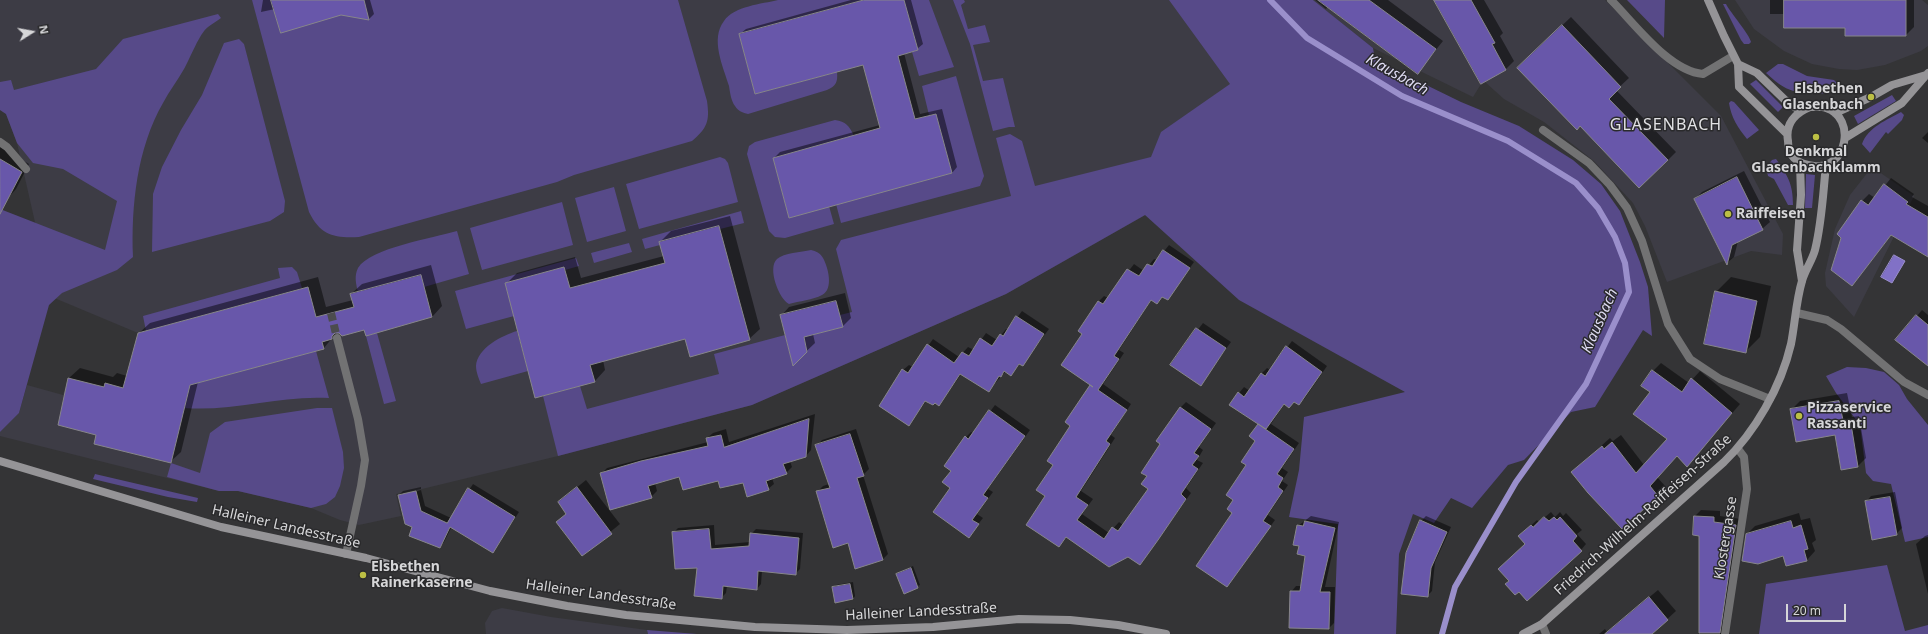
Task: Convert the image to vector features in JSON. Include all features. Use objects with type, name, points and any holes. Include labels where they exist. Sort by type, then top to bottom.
[{"type":"main road","points":[[1708,0],[1738,64],[1739,87],[1786,133],[1793,158],[1800,163],[1819,167],[1826,165],[1835,161],[1840,155],[1845,138],[1843,124],[1835,113],[1825,107],[1810,107],[1800,111],[1792,119],[1786,133]]},
{"type":"main road","points":[[1738,64],[1758,73],[1785,100],[1800,111]]},
{"type":"main road","points":[[1835,113],[1871,97],[1892,85],[1927,74]]},
{"type":"main road","points":[[1845,138],[1902,103],[1927,74]]},
{"type":"main road","name":"Friedrich-Wilhelm-Raiffeisen-Straße","points":[[1800,163],[1801,195],[1797,250],[1802,282]]},
{"type":"main road","name":"Friedrich-Wilhelm-Raiffeisen-Straße","points":[[1523,634],[1542,624],[1738,449],[1757,421],[1770,399],[1780,377],[1791,346],[1802,282],[1814,251],[1821,214],[1826,165]]},
{"type":"main road","name":"Halleiner Landesstraße","points":[[0,462],[221,527],[346,554],[490,590],[566,606],[626,615],[755,627],[847,632],[933,627],[1019,619],[1070,620],[1118,625],[1166,634]]},
{"type":"street","points":[[1611,0],[1667,58],[1682,68],[1703,74],[1734,56]]},
{"type":"street","points":[[1542,130],[1589,163],[1610,185],[1627,208],[1642,241],[1668,324],[1690,360],[1720,379],[1770,399]]},
{"type":"street","points":[[0,142],[7,147],[26,169]]},
{"type":"street","points":[[1796,313],[1827,320],[1841,329],[1904,382],[1928,395]]},
{"type":"street","points":[[337,338],[358,419],[365,460],[361,486],[346,554]]},
{"type":"street","name":"Klostergasse","points":[[1725,634],[1747,489],[1744,457],[1738,449]]},
{"type":"street","points":[[1542,624],[1546,634]]},
{"type":"shaded area","points":[[0,0],[1207,0],[1299,128],[1006,294],[752,405],[558,456],[396,494],[401,516],[359,525],[340,520],[311,508],[238,491],[219,491],[0,436],[0,432],[19,413],[27,385],[63,395],[68,378],[104,387],[123,388],[138,333],[52,297],[17,143],[6,114],[0,110]]},
{"type":"shaded area","points":[[252,0],[678,0],[707,101],[708,119],[704,128],[692,141],[574,175],[557,182],[359,237],[335,236],[329,234],[318,226],[309,212]]},
{"type":"shaded area","points":[[778,0],[864,0],[739,34],[755,94],[837,72],[836,83],[827,90],[746,114],[738,109],[732,99],[719,53],[718,36],[720,28],[724,21],[734,12],[749,6]]},
{"type":"shaded area","points":[[904,0],[929,0],[954,67],[919,76],[912,52],[918,50]]},
{"type":"shaded area","points":[[953,0],[964,0],[965,2],[961,5],[968,29],[985,25],[990,42],[973,45],[983,81],[1003,78],[1015,127],[993,131],[970,44]]},
{"type":"shaded area","points":[[1169,0],[1313,0],[1373,48],[1375,60],[1461,102],[1519,126],[1573,160],[1601,184],[1620,211],[1640,262],[1648,287],[1652,336],[1643,330],[1595,407],[1571,412],[1524,460],[1508,465],[1472,508],[1451,498],[1434,523],[1413,514],[1399,554],[1396,634],[1334,634],[1338,524],[1289,517],[1299,470],[1304,417],[1405,392],[1239,300],[1145,215],[1006,294],[752,405],[558,456],[543,396],[580,386],[587,409],[719,374],[714,354],[785,335],[793,366],[807,352],[804,337],[843,327],[840,315],[852,312],[836,249],[841,240],[1011,196],[996,138],[1010,134],[1022,141],[1035,186],[1151,157],[1161,132],[1230,84]]},
{"type":"shaded area","points":[[1313,0],[1605,0],[1721,116],[1783,234],[1782,255],[1751,251],[1667,282],[1645,226],[1633,203],[1594,161],[1544,122],[1504,99],[1485,82],[1481,84],[1473,97],[1373,48]]},
{"type":"shaded area","points":[[1627,0],[1665,0],[1664,38]]},
{"type":"shaded area","points":[[1735,0],[1922,0],[1928,5],[1928,46],[1921,51],[1885,65],[1857,70],[1839,69],[1812,64],[1784,51],[1754,29]]},
{"type":"shaded area","points":[[1723,4],[1726,4],[1747,34],[1751,42],[1749,44],[1744,44],[1741,40]]},
{"type":"shaded area","points":[[218,14],[221,18],[208,27],[201,35],[184,69],[154,120],[147,139],[135,198],[133,218],[133,257],[117,270],[62,293],[49,305],[19,413],[0,432],[0,209],[105,250],[117,201],[63,169],[33,163],[17,143],[6,114],[0,110],[0,82],[11,80],[14,90],[96,69],[123,39]]},
{"type":"shaded area","points":[[239,39],[244,44],[285,201],[284,212],[270,221],[152,252],[153,194],[162,167],[181,130],[202,95],[224,43]]},
{"type":"shaded area","points":[[1778,64],[1783,64],[1807,76],[1834,80],[1841,87],[1829,88],[1830,94],[1789,90],[1766,73]]},
{"type":"shaded area","points":[[956,76],[984,176],[980,186],[841,223],[836,204],[952,173],[936,114],[929,115],[922,86]]},
{"type":"shaded area","points":[[1756,80],[1783,107],[1778,112],[1750,84]]},
{"type":"shaded area","points":[[1892,95],[1896,101],[1858,124],[1854,116]]},
{"type":"shaded area","points":[[1731,101],[1734,102],[1759,130],[1747,139],[1733,118],[1729,103]]},
{"type":"shaded area","points":[[1901,112],[1904,115],[1902,120],[1888,134],[1886,132],[1870,153],[1862,144],[1865,138],[1878,125]]},
{"type":"shaded area","points":[[835,120],[847,125],[854,136],[773,158],[789,218],[829,206],[834,224],[785,238],[775,237],[769,231],[747,154],[749,146],[755,142]]},
{"type":"shaded area","points":[[720,157],[725,159],[728,163],[738,202],[639,229],[626,184]]},
{"type":"shaded area","points":[[1776,159],[1789,180],[1792,191],[1793,205],[1788,205],[1774,179],[1768,176],[1766,167],[1772,160]]},
{"type":"shaded area","points":[[1872,167],[1914,196],[1854,317],[1826,286],[1825,273],[1835,229],[1850,195]]},
{"type":"shaded area","points":[[1806,174],[1815,175],[1812,208],[1805,208]]},
{"type":"shaded area","points":[[614,187],[626,231],[587,242],[575,198]]},
{"type":"shaded area","points":[[562,202],[573,245],[482,270],[470,228]]},
{"type":"shaded area","points":[[741,211],[744,223],[720,229],[719,226],[659,242],[660,245],[645,249],[642,239]]},
{"type":"shaded area","points":[[457,231],[469,274],[424,287],[420,275],[358,292],[356,274],[358,268],[365,261],[388,249]]},
{"type":"shaded area","points":[[629,243],[632,252],[594,263],[591,253]]},
{"type":"shaded area","points":[[811,250],[822,256],[825,262],[829,278],[828,288],[826,292],[818,297],[789,304],[785,301],[778,290],[774,276],[774,263],[777,259],[784,255]]},
{"type":"shaded area","points":[[1894,255],[1905,261],[1892,283],[1881,277]]},
{"type":"shaded area","points":[[576,258],[579,266],[565,270],[564,267],[505,283],[514,316],[466,329],[455,291]]},
{"type":"shaded area","points":[[292,267],[297,272],[302,288],[146,331],[143,316],[280,278],[278,268]]},
{"type":"shaded area","points":[[517,331],[528,371],[481,384],[477,373],[477,359],[492,343]]},
{"type":"shaded area","points":[[377,333],[396,401],[384,404],[366,336]]},
{"type":"shaded area","points":[[316,351],[329,398],[292,399],[220,408],[184,408],[190,385]]},
{"type":"shaded area","points":[[1847,367],[1866,368],[1884,372],[1899,385],[1907,399],[1928,425],[1928,537],[1905,542],[1891,484],[1873,481],[1866,473],[1860,425],[1836,393],[1826,376]]},
{"type":"shaded area","points":[[317,408],[332,408],[343,452],[344,468],[340,486],[335,497],[326,504],[311,508],[238,491],[219,491],[167,477],[171,463],[200,473],[210,433],[225,422]]},
{"type":"shaded area","points":[[95,474],[198,498],[197,502],[168,497],[93,479]]},
{"type":"shaded area","points":[[1887,565],[1905,631],[1928,625],[1928,634],[1759,634],[1766,584]]},
{"type":"shaded area","points":[[502,608],[551,617],[647,630],[648,634],[486,634],[485,623],[492,611]]},
{"type":"shaded area","points":[[647,630],[697,634],[648,634]]},
{"type":"building","points":[[271,0],[364,0],[369,20],[341,15],[281,33]]},
{"type":"building","points":[[864,0],[904,0],[918,50],[898,56],[915,119],[936,114],[952,173],[789,218],[773,158],[880,128],[863,65],[755,94],[739,34]]},
{"type":"building","points":[[1318,0],[1369,0],[1436,49],[1418,74]]},
{"type":"building","points":[[1434,0],[1471,0],[1495,43],[1492,44],[1506,70],[1481,84]]},
{"type":"building","points":[[1784,0],[1906,0],[1906,36],[1845,36],[1845,28],[1784,28]]},
{"type":"building","points":[[1562,25],[1621,87],[1609,99],[1668,160],[1639,188],[1580,126],[1577,130],[1517,68]]},
{"type":"building","points":[[0,159],[22,172],[0,214]]},
{"type":"building","name":"Raiffeisen","points":[[1737,177],[1763,230],[1732,245],[1727,265],[1694,199]]},
{"type":"building","points":[[1884,184],[1908,202],[1906,204],[1928,217],[1928,257],[1891,235],[1852,286],[1831,270],[1841,238],[1837,234],[1861,200],[1868,205]]},
{"type":"building","points":[[719,226],[750,340],[690,357],[685,339],[590,365],[595,382],[535,398],[505,283],[564,267],[570,288],[665,263],[659,242]]},
{"type":"building","points":[[1163,250],[1190,268],[1168,300],[1162,297],[1157,304],[1151,300],[1114,356],[1119,359],[1098,390],[1127,410],[1106,441],[1110,444],[1076,497],[1088,505],[1077,520],[1104,539],[1112,527],[1118,531],[1148,489],[1141,484],[1147,476],[1141,473],[1160,444],[1156,441],[1180,407],[1211,429],[1194,453],[1199,456],[1192,465],[1198,469],[1181,494],[1186,499],[1140,565],[1128,557],[1109,567],[1066,537],[1059,547],[1026,525],[1045,496],[1036,490],[1053,465],[1047,461],[1070,426],[1065,422],[1090,385],[1093,387],[1061,365],[1082,334],[1078,331],[1098,301],[1103,304],[1127,269],[1139,276],[1147,264],[1152,266]]},
{"type":"building","points":[[421,275],[432,317],[366,336],[364,330],[342,336],[339,333],[335,333],[332,336],[332,339],[322,342],[324,349],[190,385],[171,463],[94,444],[96,435],[58,425],[68,378],[104,387],[105,383],[123,388],[138,333],[308,287],[316,317],[354,307],[350,294]]},
{"type":"building","points":[[1715,291],[1757,301],[1746,353],[1704,344]]},
{"type":"building","points":[[836,301],[843,327],[804,337],[807,352],[793,366],[780,315]]},
{"type":"building","points":[[1916,315],[1928,325],[1928,366],[1895,340]]},
{"type":"building","points":[[1016,316],[1044,334],[1023,366],[1019,364],[1011,376],[1004,371],[989,392],[960,374],[939,406],[935,403],[933,405],[925,401],[909,426],[879,406],[902,369],[908,373],[927,344],[954,363],[962,352],[969,356],[980,338],[992,346],[1000,334],[1003,336]]},
{"type":"building","points":[[1196,328],[1226,348],[1201,386],[1170,365]]},
{"type":"building","points":[[1286,346],[1322,372],[1299,405],[1294,402],[1289,408],[1284,404],[1266,429],[1229,405],[1238,392],[1244,397],[1261,373],[1265,376]]},
{"type":"building","points":[[1652,370],[1682,392],[1691,378],[1732,413],[1687,467],[1677,456],[1650,486],[1658,496],[1622,529],[1588,493],[1571,472],[1602,446],[1604,449],[1612,442],[1636,473],[1667,439],[1633,414],[1650,392],[1641,386]]},
{"type":"building","points":[[1839,401],[1844,425],[1851,424],[1858,467],[1841,470],[1835,435],[1796,442],[1790,409]]},
{"type":"building","points":[[989,410],[1025,436],[983,495],[988,498],[972,520],[979,524],[969,538],[933,512],[950,488],[942,482],[951,471],[944,466],[965,436],[968,439]]},
{"type":"building","points":[[809,419],[806,457],[783,464],[787,474],[766,481],[769,490],[747,497],[743,483],[720,488],[718,481],[683,490],[679,477],[648,486],[652,498],[610,510],[600,473],[641,461],[708,446],[706,438],[721,435],[724,447]]},
{"type":"building","points":[[1258,424],[1294,449],[1277,474],[1283,478],[1278,487],[1283,491],[1263,521],[1271,526],[1227,587],[1196,566],[1232,513],[1227,509],[1233,500],[1226,495],[1246,465],[1241,462],[1255,441],[1249,436]]},
{"type":"building","points":[[850,434],[864,476],[857,478],[883,560],[855,569],[848,543],[833,548],[816,491],[830,488],[815,445]]},
{"type":"building","points":[[577,487],[612,534],[582,556],[556,522],[566,514],[558,502]]},
{"type":"building","points":[[468,488],[515,517],[493,553],[450,527],[440,548],[409,536],[412,527],[405,524],[398,495],[416,491],[421,511],[447,523]]},
{"type":"building","points":[[1890,497],[1897,535],[1872,540],[1865,501]]},
{"type":"building","points":[[1694,516],[1714,517],[1714,522],[1736,525],[1720,633],[1699,633],[1699,536],[1693,535]]},
{"type":"building","points":[[1544,517],[1549,521],[1554,517],[1557,520],[1560,517],[1577,536],[1573,541],[1582,551],[1527,601],[1519,592],[1515,595],[1505,584],[1509,581],[1498,569],[1525,544],[1518,536],[1531,525],[1533,527]]},
{"type":"building","points":[[1420,520],[1447,532],[1431,568],[1428,597],[1401,594],[1406,553]]},
{"type":"building","points":[[1305,521],[1335,528],[1320,592],[1330,592],[1329,629],[1289,628],[1290,591],[1300,591],[1305,556],[1297,554],[1299,546],[1293,545],[1297,525],[1303,526]]},
{"type":"building","points":[[1791,521],[1793,528],[1801,525],[1808,549],[1804,550],[1807,561],[1786,566],[1783,556],[1758,564],[1742,561],[1746,534]]},
{"type":"building","points":[[709,529],[711,549],[749,546],[750,533],[799,538],[796,575],[758,571],[757,590],[723,586],[722,599],[694,596],[697,568],[675,569],[672,532]]},
{"type":"building","points":[[911,568],[918,588],[904,594],[896,574]]},
{"type":"building","points":[[850,584],[853,599],[835,603],[832,587]]},
{"type":"building","points":[[1649,597],[1668,620],[1652,634],[1605,634]]},
{"type":"waterway","name":"Klausbach","points":[[1270,0],[1307,38],[1402,96],[1508,141],[1576,183],[1598,208],[1615,237],[1625,263],[1629,292],[1586,384],[1516,482],[1455,587],[1442,634]]},
{"type":"tunnel","points":[[331,313],[337,338]]},
{"type":"place","name":"Elsbethen Glasenbach","points":[[1871,97]]},
{"type":"place","name":"Denkmal Glasenbachklamm","points":[[1816,137]]},
{"type":"place","name":"Raiffeisen","points":[[1728,214]]},
{"type":"place","name":"Pizzaservice Rassanti","points":[[1799,416]]},
{"type":"place","name":"Elsbethen Rainerkaserne","points":[[363,575]]},
{"type":"district","name":"GLASENBACH","points":[[1666,125]]}]
